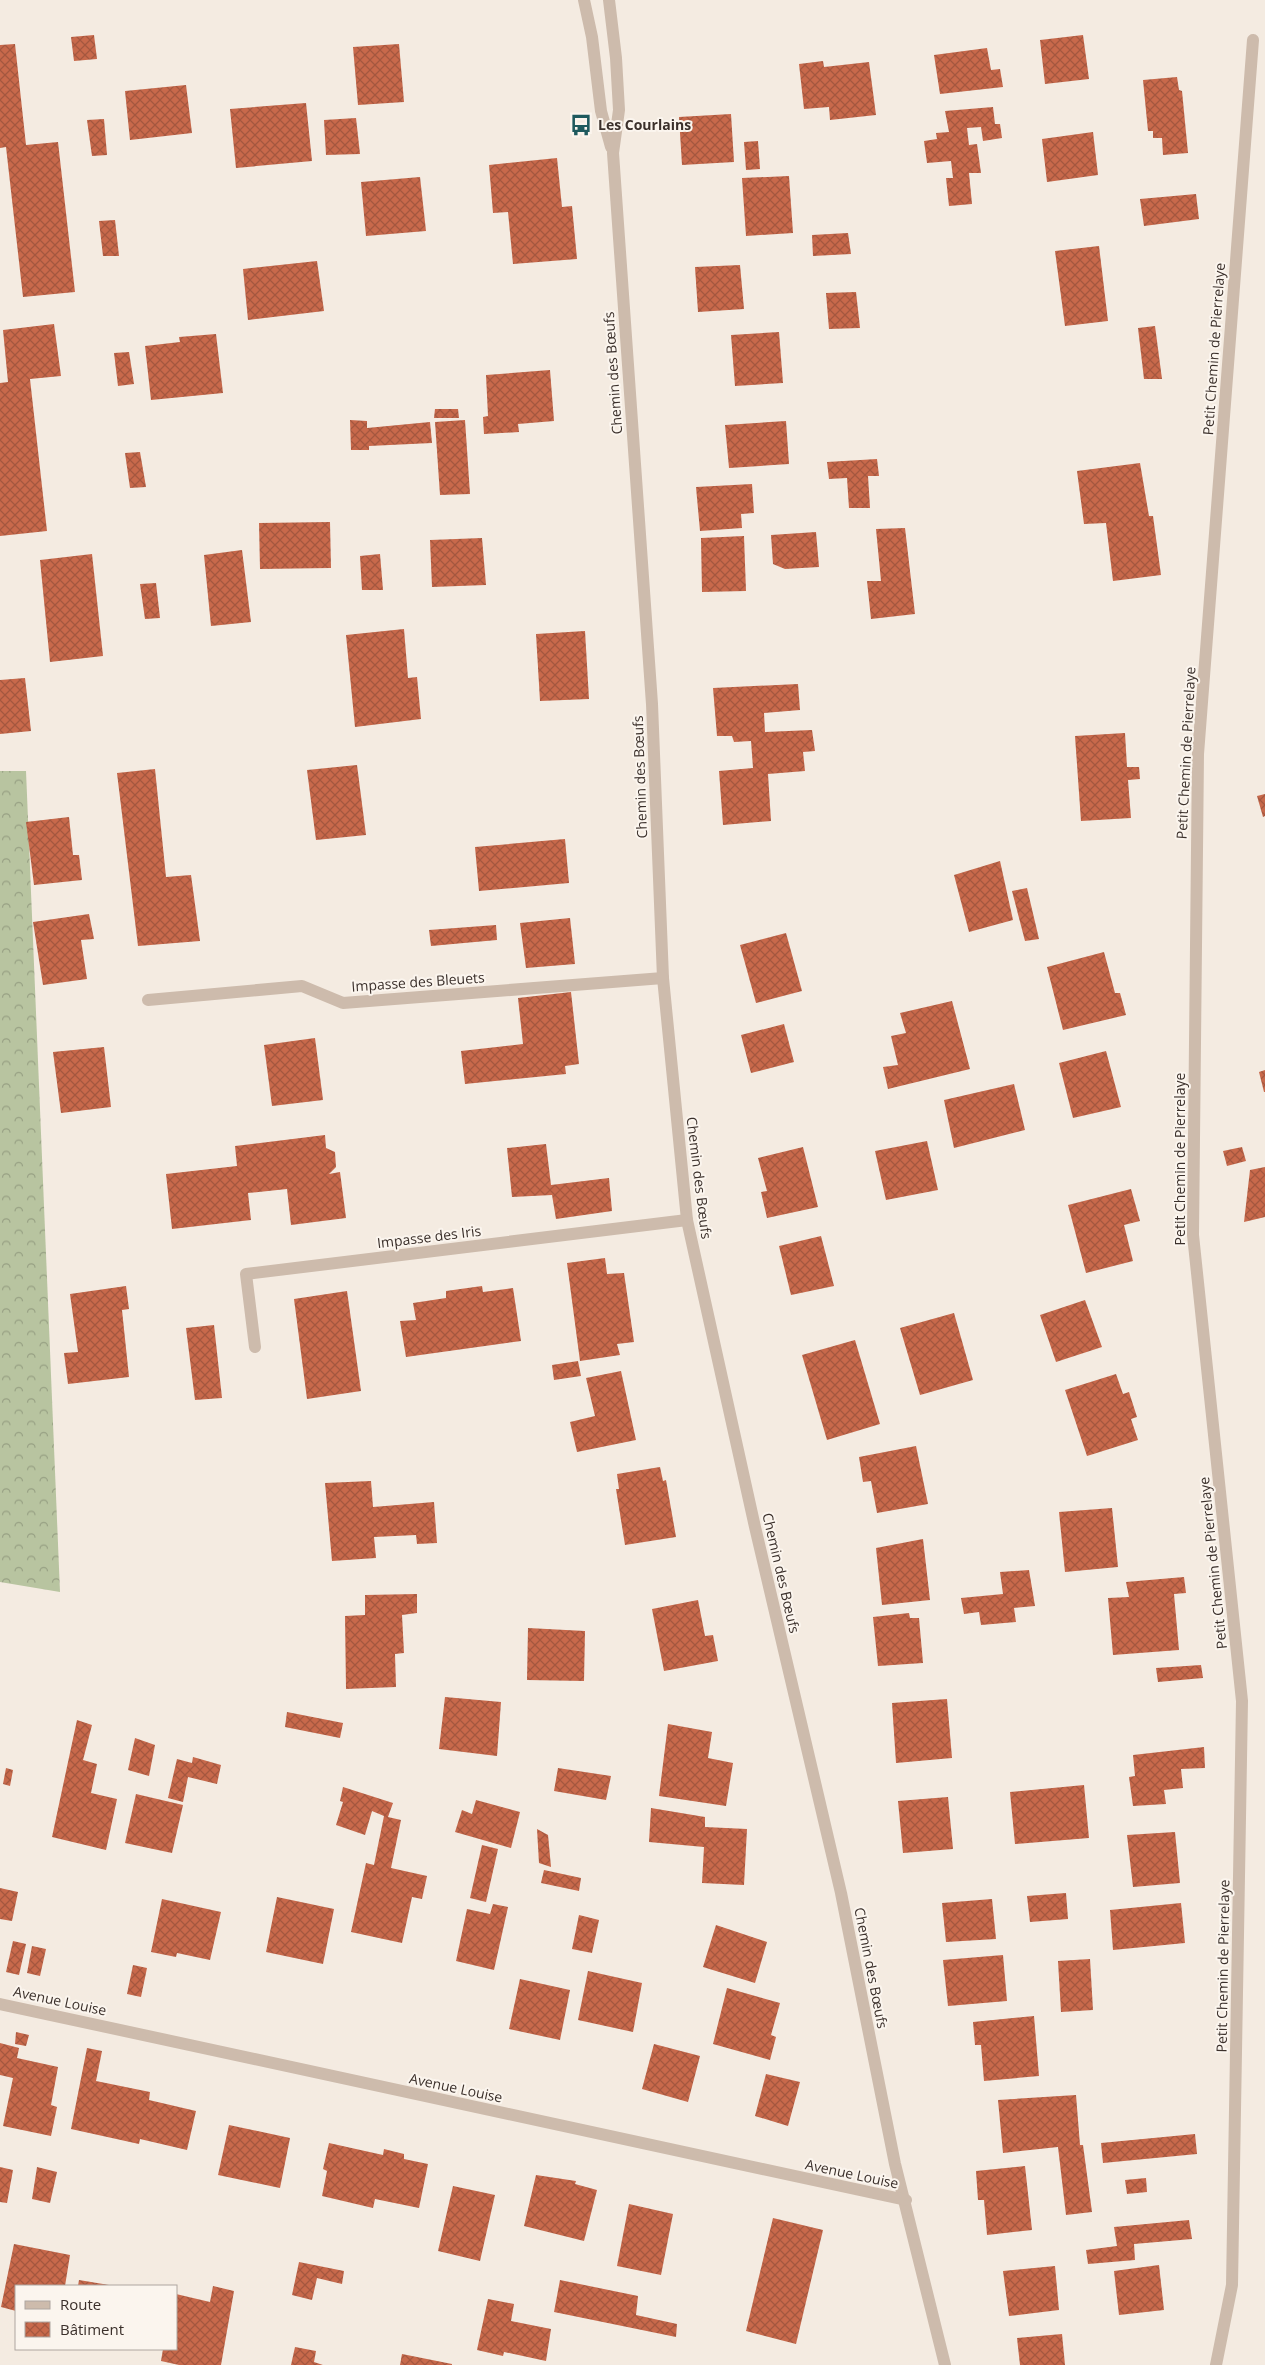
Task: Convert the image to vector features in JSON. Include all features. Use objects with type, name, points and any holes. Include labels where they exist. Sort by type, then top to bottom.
[{"type":"street","points":[[584,0],[592,38],[601,111],[612,153]]},
{"type":"street","name":"Chemin des Bœufs","points":[[609,0],[616,58],[619,110],[612,153],[652,704],[662,978],[686,1220],[755,1527],[841,1893],[895,2164],[906,2200],[945,2365]]},
{"type":"street","name":"Petit Chemin de Pierrelaye","points":[[1216,2365],[1232,2285],[1242,1700],[1192,1235],[1198,754],[1253,40]]},
{"type":"street","name":"Impasse des Bleuets","points":[[148,1000],[302,986],[343,1003],[662,978]]},
{"type":"street","name":"Impasse des Iris","points":[[255,1347],[246,1274],[686,1220]]},
{"type":"street","name":"Avenue Louise","points":[[0,2004],[906,2200]]},
{"type":"green space","points":[[0,771],[26,771],[60,1592],[0,1582]]},
{"type":"building","points":[[94,35],[97,59],[74,61],[71,37]]},
{"type":"building","points":[[1083,35],[1089,79],[1045,84],[1040,40]]},
{"type":"building","points":[[15,44],[26,145],[58,142],[75,292],[23,297],[6,147],[0,148],[0,45]]},
{"type":"building","points":[[399,44],[404,102],[358,105],[353,47]]},
{"type":"building","points":[[987,48],[991,70],[1000,69],[1003,87],[940,94],[934,55]]},
{"type":"building","points":[[823,61],[824,67],[869,62],[876,115],[830,120],[829,107],[804,109],[799,64]]},
{"type":"building","points":[[1177,77],[1179,90],[1182,91],[1188,153],[1163,155],[1162,138],[1153,138],[1153,131],[1148,131],[1143,80]]},
{"type":"building","points":[[186,85],[192,133],[130,140],[125,91]]},
{"type":"building","points":[[306,103],[312,161],[236,168],[230,109]]},
{"type":"building","points":[[993,107],[995,124],[1000,124],[1002,138],[983,141],[981,127],[967,128],[969,145],[977,144],[981,173],[969,173],[972,204],[949,206],[946,178],[953,178],[951,161],[927,163],[924,141],[937,139],[936,133],[949,132],[945,111]]},
{"type":"building","points":[[731,114],[734,162],[682,165],[679,117]]},
{"type":"building","points":[[356,118],[360,154],[326,155],[324,120]]},
{"type":"building","points":[[104,119],[107,155],[92,156],[87,120]]},
{"type":"building","points":[[1093,132],[1098,175],[1047,182],[1042,139]]},
{"type":"building","points":[[758,141],[760,169],[746,170],[744,142]]},
{"type":"building","points":[[557,158],[562,207],[572,206],[577,259],[513,264],[508,212],[493,213],[489,165]]},
{"type":"building","points":[[789,176],[793,233],[746,236],[742,178]]},
{"type":"building","points":[[420,177],[426,231],[366,236],[361,182]]},
{"type":"building","points":[[1196,194],[1199,219],[1144,226],[1140,199]]},
{"type":"building","points":[[115,220],[119,256],[103,256],[99,221]]},
{"type":"building","points":[[848,233],[851,254],[813,256],[812,235]]},
{"type":"building","points":[[1099,246],[1108,321],[1065,326],[1055,251]]},
{"type":"building","points":[[317,261],[324,311],[248,320],[243,269]]},
{"type":"building","points":[[740,265],[744,309],[698,312],[695,267]]},
{"type":"building","points":[[856,292],[860,328],[829,329],[826,293]]},
{"type":"building","points":[[54,324],[61,376],[30,379],[47,531],[0,536],[0,383],[8,382],[3,330]]},
{"type":"building","points":[[1155,326],[1162,379],[1144,379],[1138,328]]},
{"type":"building","points":[[779,332],[783,383],[735,386],[731,335]]},
{"type":"building","points":[[216,334],[223,393],[151,400],[145,346],[180,342],[179,337]]},
{"type":"building","points":[[129,352],[134,384],[118,386],[114,353]]},
{"type":"building","points":[[550,370],[554,421],[518,424],[519,432],[484,434],[483,417],[488,416],[486,375]]},
{"type":"building","points":[[435,409],[458,409],[459,418],[434,418]]},
{"type":"building","points":[[350,420],[367,421],[367,428],[430,422],[432,443],[369,446],[369,450],[351,450]]},
{"type":"building","points":[[465,420],[470,494],[440,495],[435,422]]},
{"type":"building","points":[[786,421],[789,464],[729,468],[725,425]]},
{"type":"building","points":[[140,452],[146,487],[130,488],[125,453]]},
{"type":"building","points":[[877,459],[879,476],[868,476],[870,508],[849,508],[847,478],[829,479],[827,462]]},
{"type":"building","points":[[1140,463],[1149,516],[1153,516],[1161,575],[1113,581],[1106,523],[1084,524],[1077,471]]},
{"type":"building","points":[[752,484],[754,513],[741,514],[742,528],[700,531],[696,487]]},
{"type":"building","points":[[330,522],[331,568],[260,569],[259,523]]},
{"type":"building","points":[[905,528],[915,614],[871,619],[867,581],[881,581],[876,529]]},
{"type":"building","points":[[816,532],[819,567],[785,569],[773,564],[771,535]]},
{"type":"building","points":[[744,536],[746,591],[702,592],[701,538]]},
{"type":"building","points":[[482,538],[486,585],[432,587],[430,540]]},
{"type":"building","points":[[242,550],[251,622],[211,626],[204,555]]},
{"type":"building","points":[[92,554],[103,656],[50,662],[40,560]]},
{"type":"building","points":[[380,554],[383,590],[362,590],[360,556]]},
{"type":"building","points":[[156,583],[160,618],[145,619],[140,584]]},
{"type":"building","points":[[404,629],[408,678],[417,677],[421,719],[355,727],[346,635]]},
{"type":"building","points":[[585,631],[589,699],[540,701],[536,634]]},
{"type":"building","points":[[25,678],[31,731],[0,734],[0,680]]},
{"type":"building","points":[[798,684],[800,710],[764,713],[765,732],[812,730],[815,751],[803,752],[805,771],[768,774],[771,821],[723,825],[719,771],[753,768],[751,741],[734,742],[732,736],[717,736],[713,688]]},
{"type":"building","points":[[1125,733],[1127,767],[1139,767],[1140,779],[1128,780],[1131,818],[1081,821],[1075,736]]},
{"type":"building","points":[[357,765],[366,835],[316,840],[307,770]]},
{"type":"building","points":[[155,769],[166,877],[191,875],[200,941],[138,946],[117,773]]},
{"type":"building","points":[[1265,794],[1265,816],[1263,817],[1257,796]]},
{"type":"building","points":[[69,817],[73,855],[79,855],[82,880],[34,885],[26,822]]},
{"type":"building","points":[[565,839],[569,883],[479,891],[475,847]]},
{"type":"building","points":[[1000,861],[1013,920],[969,932],[954,875]]},
{"type":"building","points":[[1027,888],[1039,939],[1025,941],[1012,891]]},
{"type":"building","points":[[89,914],[94,939],[81,940],[87,979],[43,985],[33,922]]},
{"type":"building","points":[[570,918],[575,964],[526,968],[520,923]]},
{"type":"building","points":[[496,925],[497,940],[431,946],[429,930]]},
{"type":"building","points":[[786,933],[802,991],[756,1003],[740,945]]},
{"type":"building","points":[[1104,952],[1115,993],[1120,993],[1126,1015],[1063,1030],[1047,967]]},
{"type":"building","points":[[571,992],[579,1064],[565,1066],[566,1074],[465,1084],[461,1051],[523,1044],[518,998]]},
{"type":"building","points":[[952,1001],[970,1069],[888,1089],[883,1067],[898,1065],[891,1036],[906,1033],[900,1013]]},
{"type":"building","points":[[784,1024],[794,1062],[751,1073],[741,1035]]},
{"type":"building","points":[[315,1038],[323,1100],[272,1106],[264,1045]]},
{"type":"building","points":[[104,1047],[111,1107],[61,1113],[53,1052]]},
{"type":"building","points":[[1106,1051],[1121,1107],[1073,1118],[1059,1063]]},
{"type":"building","points":[[1265,1070],[1265,1092],[1264,1092],[1259,1072]]},
{"type":"building","points":[[1014,1084],[1025,1130],[954,1148],[944,1100]]},
{"type":"building","points":[[325,1135],[326,1148],[335,1152],[336,1167],[329,1174],[340,1172],[346,1218],[291,1225],[287,1189],[248,1193],[251,1220],[172,1229],[166,1174],[237,1166],[235,1146]]},
{"type":"building","points":[[927,1141],[938,1190],[886,1200],[875,1151]]},
{"type":"building","points":[[546,1144],[551,1185],[609,1178],[612,1211],[556,1219],[552,1195],[512,1197],[507,1148]]},
{"type":"building","points":[[803,1147],[818,1207],[767,1218],[761,1192],[767,1191],[758,1158]]},
{"type":"building","points":[[1242,1147],[1246,1161],[1227,1166],[1223,1151]]},
{"type":"building","points":[[1265,1167],[1265,1217],[1244,1222],[1250,1170]]},
{"type":"building","points":[[1131,1189],[1140,1221],[1124,1225],[1133,1261],[1086,1273],[1068,1205]]},
{"type":"building","points":[[821,1236],[834,1286],[791,1295],[779,1246]]},
{"type":"building","points":[[605,1258],[607,1274],[624,1273],[634,1342],[617,1344],[620,1355],[580,1361],[567,1263]]},
{"type":"building","points":[[126,1286],[129,1309],[122,1310],[129,1377],[68,1384],[64,1353],[78,1352],[70,1294]]},
{"type":"building","points":[[482,1286],[483,1292],[513,1288],[521,1341],[406,1357],[400,1321],[416,1320],[413,1303],[446,1298],[446,1291]]},
{"type":"building","points":[[347,1291],[361,1391],[307,1399],[294,1299]]},
{"type":"building","points":[[1085,1300],[1102,1347],[1056,1362],[1040,1315]]},
{"type":"building","points":[[954,1313],[973,1380],[920,1395],[900,1328]]},
{"type":"building","points":[[214,1325],[222,1398],[195,1400],[186,1328]]},
{"type":"building","points":[[855,1340],[880,1424],[827,1440],[802,1355]]},
{"type":"building","points":[[578,1361],[581,1376],[554,1380],[552,1365]]},
{"type":"building","points":[[621,1371],[636,1440],[577,1452],[570,1422],[595,1416],[586,1378]]},
{"type":"building","points":[[1116,1374],[1123,1394],[1129,1392],[1137,1417],[1131,1419],[1138,1440],[1087,1456],[1065,1390]]},
{"type":"building","points":[[916,1446],[928,1504],[877,1513],[871,1481],[863,1482],[859,1457]]},
{"type":"building","points":[[660,1467],[663,1481],[666,1480],[676,1537],[625,1545],[616,1489],[619,1489],[617,1474]]},
{"type":"building","points":[[371,1481],[373,1507],[434,1502],[437,1543],[417,1544],[416,1535],[374,1537],[376,1558],[332,1561],[325,1483]]},
{"type":"building","points":[[1112,1508],[1118,1567],[1065,1572],[1059,1512]]},
{"type":"building","points":[[923,1539],[930,1600],[882,1605],[876,1548]]},
{"type":"building","points":[[1029,1570],[1035,1606],[1014,1608],[1016,1622],[981,1625],[979,1612],[964,1614],[961,1598],[1003,1594],[1000,1572]]},
{"type":"building","points":[[1184,1577],[1186,1593],[1174,1594],[1179,1650],[1113,1655],[1108,1598],[1129,1597],[1126,1582]]},
{"type":"building","points":[[417,1594],[417,1613],[402,1615],[404,1653],[395,1654],[396,1687],[346,1689],[345,1616],[365,1615],[365,1595]]},
{"type":"building","points":[[698,1600],[705,1636],[713,1635],[718,1661],[664,1671],[652,1609]]},
{"type":"building","points":[[909,1613],[910,1618],[919,1618],[923,1663],[878,1666],[873,1617]]},
{"type":"building","points":[[528,1628],[585,1631],[584,1681],[527,1680]]},
{"type":"building","points":[[1201,1665],[1203,1678],[1158,1682],[1156,1668]]},
{"type":"building","points":[[445,1697],[501,1702],[497,1756],[439,1749]]},
{"type":"building","points":[[947,1699],[952,1758],[896,1763],[892,1703]]},
{"type":"building","points":[[287,1712],[343,1723],[340,1738],[285,1727]]},
{"type":"building","points":[[77,1720],[92,1725],[83,1760],[97,1764],[91,1793],[117,1799],[106,1850],[52,1837]]},
{"type":"building","points":[[668,1724],[712,1732],[708,1758],[733,1763],[726,1806],[659,1796]]},
{"type":"building","points":[[135,1738],[155,1745],[149,1776],[128,1770]]},
{"type":"building","points":[[1204,1747],[1205,1768],[1181,1769],[1183,1788],[1164,1790],[1166,1804],[1133,1806],[1129,1777],[1135,1776],[1133,1755]]},
{"type":"building","points":[[193,1757],[221,1765],[217,1784],[188,1777],[183,1802],[168,1798],[177,1759],[192,1763]]},
{"type":"building","points":[[6,1768],[13,1770],[10,1786],[3,1784]]},
{"type":"building","points":[[558,1768],[611,1776],[606,1800],[554,1791]]},
{"type":"building","points":[[1084,1785],[1089,1838],[1015,1844],[1010,1792]]},
{"type":"building","points":[[343,1787],[393,1803],[388,1817],[401,1820],[391,1868],[427,1876],[422,1899],[412,1897],[402,1943],[351,1932],[366,1863],[374,1865],[384,1816],[372,1811],[365,1835],[336,1825],[343,1802],[340,1801]]},
{"type":"building","points":[[136,1794],[183,1805],[172,1853],[125,1843]]},
{"type":"building","points":[[948,1797],[953,1849],[903,1853],[898,1801]]},
{"type":"building","points":[[476,1800],[520,1812],[511,1848],[455,1832],[462,1810],[472,1814]]},
{"type":"building","points":[[651,1808],[705,1817],[705,1827],[747,1829],[744,1885],[702,1883],[704,1847],[649,1842]]},
{"type":"building","points":[[537,1829],[548,1835],[551,1867],[539,1863]]},
{"type":"building","points":[[1175,1832],[1180,1883],[1133,1887],[1127,1835]]},
{"type":"building","points":[[482,1845],[498,1849],[486,1902],[470,1898]]},
{"type":"building","points":[[544,1870],[581,1878],[579,1891],[541,1883]]},
{"type":"building","points":[[0,1888],[18,1892],[12,1921],[0,1919]]},
{"type":"building","points":[[1066,1893],[1068,1919],[1030,1922],[1027,1896]]},
{"type":"building","points":[[277,1897],[334,1909],[323,1964],[266,1952]]},
{"type":"building","points":[[162,1899],[221,1912],[210,1960],[177,1953],[176,1957],[151,1952]]},
{"type":"building","points":[[992,1899],[996,1939],[946,1942],[942,1903]]},
{"type":"building","points":[[1181,1903],[1185,1943],[1113,1950],[1110,1910]]},
{"type":"building","points":[[493,1904],[508,1907],[494,1970],[456,1961],[467,1909],[490,1914]]},
{"type":"building","points":[[579,1915],[599,1920],[592,1953],[572,1949]]},
{"type":"building","points":[[716,1925],[767,1942],[755,1983],[703,1967]]},
{"type":"building","points":[[13,1941],[26,1944],[19,1975],[6,1972]]},
{"type":"building","points":[[32,1946],[46,1949],[40,1976],[27,1973]]},
{"type":"building","points":[[1003,1955],[1007,2001],[948,2006],[943,1960]]},
{"type":"building","points":[[1090,1959],[1093,2010],[1061,2012],[1058,1961]]},
{"type":"building","points":[[133,1965],[147,1968],[141,1997],[127,1994]]},
{"type":"building","points":[[588,1971],[642,1983],[633,2032],[578,2020]]},
{"type":"building","points":[[520,1979],[570,1990],[560,2040],[509,2029]]},
{"type":"building","points":[[727,1988],[780,2003],[771,2035],[776,2037],[770,2060],[713,2044]]},
{"type":"building","points":[[1034,2016],[1039,2076],[984,2081],[981,2045],[975,2045],[973,2022]]},
{"type":"building","points":[[16,2032],[29,2035],[26,2046],[15,2044]]},
{"type":"building","points":[[0,2043],[19,2048],[17,2058],[58,2067],[51,2105],[57,2107],[51,2136],[3,2126],[13,2078],[0,2075]]},
{"type":"building","points":[[654,2044],[700,2056],[688,2102],[642,2089]]},
{"type":"building","points":[[87,2048],[102,2051],[96,2081],[150,2092],[149,2100],[196,2111],[187,2150],[140,2139],[139,2144],[71,2129]]},
{"type":"building","points":[[766,2074],[800,2082],[788,2126],[755,2116]]},
{"type":"building","points":[[1076,2095],[1080,2145],[1083,2145],[1092,2212],[1066,2215],[1058,2147],[1003,2153],[998,2100]]},
{"type":"building","points":[[229,2125],[290,2138],[280,2188],[218,2175]]},
{"type":"building","points":[[1195,2134],[1197,2154],[1103,2163],[1101,2143]]},
{"type":"building","points":[[329,2143],[383,2155],[384,2149],[404,2154],[404,2159],[428,2164],[419,2208],[375,2199],[373,2208],[322,2196],[327,2171],[323,2169]]},
{"type":"building","points":[[1025,2166],[1032,2230],[987,2235],[984,2200],[978,2200],[976,2171]]},
{"type":"building","points":[[0,2167],[13,2170],[7,2203],[0,2202]]},
{"type":"building","points":[[37,2167],[57,2172],[50,2203],[32,2199]]},
{"type":"building","points":[[536,2175],[576,2181],[575,2184],[597,2190],[584,2241],[524,2226]]},
{"type":"building","points":[[1146,2178],[1147,2192],[1127,2194],[1125,2180]]},
{"type":"building","points":[[453,2186],[495,2195],[480,2261],[438,2251]]},
{"type":"building","points":[[629,2204],[673,2214],[661,2275],[617,2266]]},
{"type":"building","points":[[773,2218],[823,2230],[796,2344],[746,2331]]},
{"type":"building","points":[[1189,2220],[1192,2239],[1134,2244],[1135,2260],[1088,2264],[1086,2250],[1117,2246],[1114,2227]]},
{"type":"building","points":[[14,2244],[70,2255],[65,2285],[15,2285],[15,2311],[1,2307]]},
{"type":"building","points":[[299,2262],[344,2271],[342,2284],[317,2278],[312,2300],[292,2295]]},
{"type":"building","points":[[1159,2265],[1164,2310],[1119,2315],[1114,2271]]},
{"type":"building","points":[[1055,2266],[1059,2310],[1009,2316],[1003,2271]]},
{"type":"building","points":[[79,2280],[109,2285],[78,2285]]},
{"type":"building","points":[[560,2280],[638,2296],[636,2315],[677,2324],[676,2337],[554,2312]]},
{"type":"building","points":[[213,2286],[234,2291],[221,2365],[179,2365],[161,2361],[163,2350],[178,2350],[178,2294],[210,2302]]},
{"type":"building","points":[[488,2299],[514,2304],[511,2321],[551,2329],[546,2361],[504,2352],[503,2356],[477,2350]]},
{"type":"building","points":[[1062,2334],[1065,2365],[1020,2365],[1017,2338]]},
{"type":"building","points":[[295,2347],[316,2351],[314,2362],[323,2365],[291,2365]]},
{"type":"building","points":[[402,2354],[452,2364],[452,2365],[400,2365]]},
{"type":"place","name":"Les Courlains","points":[[581,125]]}]
